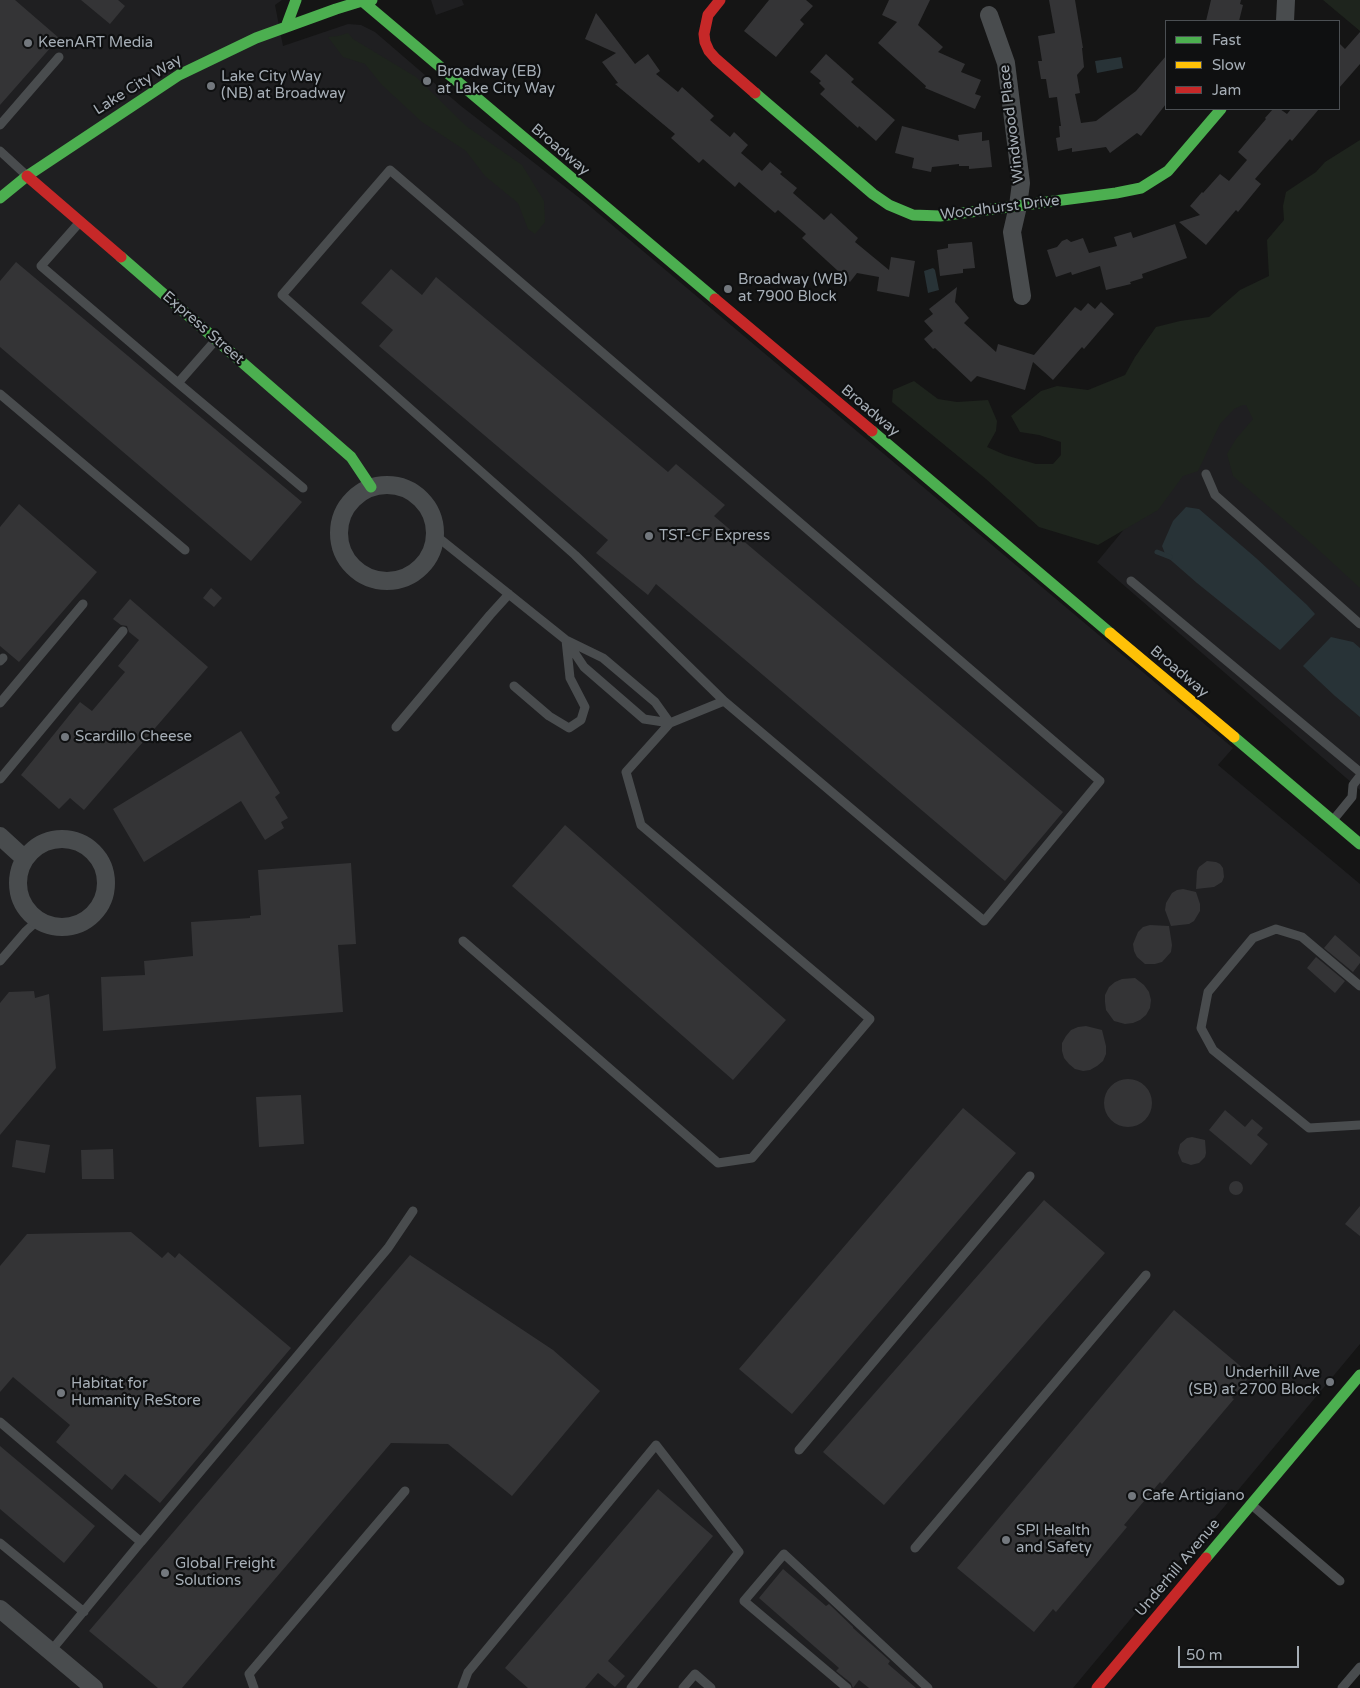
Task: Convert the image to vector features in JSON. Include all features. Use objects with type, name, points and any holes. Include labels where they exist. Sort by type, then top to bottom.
[{"type":"street","points":[[286,27],[296,0]]},
{"type":"street","name":"Lake City Way","points":[[0,198],[27,176],[179,75],[256,38],[364,0]]},
{"type":"street","name":"Broadway","points":[[364,0],[1360,844]]},
{"type":"street","name":"Woodhurst Drive","points":[[720,0],[708,15],[705,25],[705,42],[716,59],[874,194],[889,205],[914,215],[933,216],[1018,206],[1141,188],[1160,177],[1172,167],[1220,110]]},
{"type":"street","points":[[1285,20],[1286,0]]},
{"type":"street","name":"Windwood Place","points":[[989,15],[1006,63],[1020,183],[1018,206],[1012,232],[1022,296]]},
{"type":"street","name":"Express Street","points":[[27,176],[351,457],[371,487]]},
{"type":"street","points":[[386,484],[402,486],[416,494],[426,505],[433,519],[435,535],[432,551],[424,564],[412,574],[396,580],[380,581],[365,576],[352,566],[343,553],[339,538],[340,522],[346,507],[356,495],[371,487],[386,484]]},
{"type":"street","points":[[0,836],[25,858]]},
{"type":"street","points":[[63,838],[78,841],[91,849],[101,860],[106,874],[107,889],[102,903],[93,916],[81,924],[66,928],[52,926],[38,920],[27,911],[20,899],[19,871],[25,858],[35,848],[48,841],[63,838]]},
{"type":"street","name":"Underhill Avenue","points":[[1097,1688],[1360,1375]]},
{"type":"street","points":[[0,1610],[94,1688]]},
{"type":"lane","points":[[0,125],[60,57]]},
{"type":"lane","points":[[0,151],[27,176]]},
{"type":"lane","points":[[390,170],[1100,781],[984,920],[724,700],[575,555],[282,295],[390,170]]},
{"type":"lane","points":[[80,222],[41,266],[303,488]]},
{"type":"lane","points":[[178,384],[216,340]]},
{"type":"lane","points":[[0,394],[185,550]]},
{"type":"lane","points":[[1206,474],[1216,495],[1360,624]]},
{"type":"lane","points":[[435,535],[566,640],[603,658],[655,702],[670,723]]},
{"type":"lane","points":[[1132,581],[1360,774],[1354,784],[1352,797],[1332,821]]},
{"type":"lane","points":[[396,727],[509,594]]},
{"type":"lane","points":[[0,703],[83,604]]},
{"type":"lane","points":[[0,779],[123,631]]},
{"type":"lane","points":[[514,686],[549,716],[569,728],[581,720],[585,707],[570,678],[566,640]]},
{"type":"lane","points":[[566,640],[584,667],[644,720],[670,723]]},
{"type":"lane","points":[[463,941],[718,1163],[752,1158],[870,1019],[641,824],[626,772],[670,723],[724,700]]},
{"type":"lane","points":[[0,961],[26,930],[38,920]]},
{"type":"lane","points":[[1360,986],[1302,937],[1276,929],[1253,938],[1208,992],[1201,1028],[1214,1050],[1309,1128],[1360,1125]]},
{"type":"lane","points":[[799,1450],[1030,1176]]},
{"type":"lane","points":[[50,1652],[388,1248],[413,1211]]},
{"type":"lane","points":[[916,1548],[1146,1275]]},
{"type":"lane","points":[[0,1422],[141,1542]]},
{"type":"lane","points":[[462,1688],[468,1672],[656,1445],[739,1552],[631,1688]]},
{"type":"lane","points":[[254,1688],[249,1674],[405,1491]]},
{"type":"lane","points":[[1251,1505],[1340,1581]]},
{"type":"lane","points":[[0,1543],[84,1612]]},
{"type":"lane","points":[[847,1688],[744,1601],[784,1554],[928,1688]]},
{"type":"lane","points":[[1342,1688],[1360,1667]]},
{"type":"lane","points":[[683,1688],[695,1674],[711,1688]]},
{"type":"shaded area","points":[[0,0],[282,0],[275,5],[283,46],[348,24],[361,25],[375,32],[461,106],[586,203],[1233,748],[1218,765],[1360,884],[1360,1344],[1073,1688],[0,1688]]},
{"type":"shaded area","points":[[431,0],[462,0],[464,5],[436,15]]},
{"type":"shaded area","points":[[1323,0],[1360,0],[1360,31]]},
{"type":"shaded area","points":[[348,33],[353,39],[416,77],[466,126],[522,165],[544,201],[545,222],[535,234],[528,229],[518,203],[485,176],[466,151],[422,122],[382,85],[365,64],[343,57],[328,37]]},
{"type":"shaded area","points":[[1121,57],[1123,68],[1097,73],[1095,61]]},
{"type":"shaded area","points":[[1360,140],[1360,588],[1233,476],[1227,454],[1236,439],[1253,419],[1246,405],[1234,409],[1220,424],[1198,471],[1183,476],[1158,510],[1098,545],[1039,527],[986,479],[892,402],[893,390],[914,381],[938,399],[957,402],[988,400],[997,421],[996,431],[987,447],[1005,455],[1036,464],[1053,464],[1061,455],[1061,442],[1039,435],[1020,432],[1011,416],[1041,391],[1057,386],[1088,390],[1125,375],[1156,327],[1209,317],[1240,290],[1269,276],[1267,240],[1284,220],[1283,206],[1286,192],[1316,172],[1325,162]]},
{"type":"shaded area","points":[[1360,244],[1360,790],[1097,562]]},
{"type":"shaded area","points":[[933,268],[939,290],[928,293],[924,271]]},
{"type":"shaded area","points":[[1186,507],[1199,509],[1256,558],[1315,614],[1280,650],[1166,556],[1162,546],[1173,521]]},
{"type":"shaded area","points":[[1331,637],[1353,642],[1360,648],[1360,717],[1303,666]]},
{"type":"building","points":[[0,0],[15,0],[59,38],[0,105]]},
{"type":"building","points":[[81,0],[118,0],[125,6],[110,24]]},
{"type":"building","points":[[769,0],[806,0],[813,6],[800,20],[804,24],[776,57],[744,31]]},
{"type":"building","points":[[889,0],[930,0],[918,25],[943,47],[938,52],[965,64],[961,72],[981,80],[975,94],[981,96],[975,109],[925,88],[926,86],[878,43],[897,22],[882,15]]},
{"type":"building","points":[[1049,0],[1075,0],[1083,48],[1084,67],[1077,75],[1080,93],[1075,94],[1081,123],[1096,121],[1136,91],[1165,57],[1165,105],[1141,136],[1137,133],[1110,153],[1106,147],[1072,152],[1072,148],[1058,151],[1056,138],[1060,137],[1059,126],[1061,126],[1057,97],[1049,98],[1046,79],[1041,79],[1038,61],[1042,61],[1038,36],[1055,33]]},
{"type":"building","points":[[1211,0],[1241,0],[1240,4],[1243,5],[1239,20],[1206,20]]},
{"type":"building","points":[[596,13],[635,64],[648,54],[660,71],[656,74],[678,92],[682,87],[714,116],[710,120],[730,137],[734,132],[748,145],[741,153],[762,171],[770,162],[782,172],[780,174],[797,188],[793,193],[824,220],[831,213],[858,238],[855,242],[889,270],[891,257],[915,261],[909,297],[877,291],[879,277],[857,273],[850,282],[802,238],[806,234],[778,210],[775,213],[739,182],[735,187],[703,159],[699,163],[671,138],[675,134],[615,84],[618,83],[602,62],[616,53],[585,39]]},
{"type":"building","points":[[1360,32],[1360,64],[1340,87],[1340,44],[1345,49]]},
{"type":"building","points":[[826,54],[854,79],[851,82],[895,120],[876,141],[859,126],[858,128],[820,94],[825,89],[819,83],[821,81],[810,72]]},
{"type":"building","points":[[1272,110],[1281,110],[1287,114],[1290,110],[1318,110],[1292,141],[1290,139],[1255,179],[1261,184],[1238,212],[1236,210],[1206,245],[1179,222],[1200,215],[1190,206],[1220,174],[1229,181],[1247,160],[1238,152]]},
{"type":"building","points":[[902,126],[959,141],[958,135],[982,132],[982,141],[989,140],[992,167],[969,169],[969,166],[959,166],[959,164],[932,167],[931,172],[912,168],[914,158],[895,153]]},
{"type":"building","points":[[1175,224],[1187,258],[1142,274],[1143,278],[1130,282],[1131,284],[1106,290],[1100,266],[1072,275],[1071,272],[1056,277],[1047,250],[1057,247],[1062,241],[1067,239],[1071,242],[1083,238],[1089,253],[1117,246],[1114,237],[1131,232],[1133,238]]},
{"type":"building","points":[[972,242],[975,268],[963,269],[963,273],[940,276],[937,250],[948,248],[948,244]]},
{"type":"building","points":[[16,262],[302,502],[251,561],[0,347],[0,281]]},
{"type":"building","points":[[391,269],[422,295],[436,277],[668,472],[676,464],[725,505],[714,516],[1063,812],[1005,881],[656,584],[648,595],[596,553],[608,540],[379,346],[393,330],[361,303]]},
{"type":"building","points":[[957,287],[955,302],[969,318],[964,323],[996,352],[998,344],[1034,355],[1075,307],[1081,311],[1088,303],[1095,309],[1101,302],[1114,314],[1084,349],[1082,347],[1053,380],[1033,362],[1025,390],[977,376],[971,382],[924,339],[933,331],[924,321],[933,314],[929,309]]},
{"type":"building","points":[[19,504],[97,572],[19,662],[0,646],[0,527]]},
{"type":"building","points":[[211,588],[222,598],[214,607],[203,598]]},
{"type":"building","points":[[130,599],[208,667],[84,810],[70,798],[59,809],[21,775],[80,702],[92,711],[125,672],[118,666],[139,640],[129,632],[127,626],[121,625],[113,619]]},
{"type":"building","points":[[241,731],[280,793],[275,797],[288,818],[281,822],[284,828],[265,840],[241,801],[144,862],[113,809]]},
{"type":"building","points":[[565,825],[786,1020],[733,1080],[512,886]]},
{"type":"building","points":[[1207,861],[1220,864],[1223,868],[1224,877],[1222,882],[1214,887],[1196,889],[1197,871]]},
{"type":"building","points":[[351,863],[356,944],[338,945],[343,1012],[103,1031],[101,977],[145,975],[144,961],[193,956],[191,922],[250,918],[250,916],[261,915],[258,870]]},
{"type":"building","points":[[1183,889],[1196,892],[1200,911],[1194,921],[1189,924],[1171,926],[1165,910],[1166,903],[1172,893]]},
{"type":"building","points":[[1150,925],[1169,926],[1172,945],[1171,952],[1162,962],[1145,964],[1137,957],[1133,944],[1138,932],[1143,927]]},
{"type":"building","points":[[1335,935],[1360,957],[1360,963],[1353,972],[1324,948]]},
{"type":"building","points":[[1316,957],[1345,981],[1335,993],[1307,968]]},
{"type":"building","points":[[1135,978],[1149,992],[1150,1008],[1146,1015],[1133,1023],[1125,1024],[1114,1021],[1106,1010],[1105,995],[1109,987],[1115,982],[1122,979]]},
{"type":"building","points":[[34,991],[35,998],[49,994],[56,1068],[0,1135],[0,1003],[9,992]]},
{"type":"building","points":[[1086,1026],[1102,1030],[1106,1054],[1103,1061],[1097,1066],[1083,1071],[1075,1069],[1064,1058],[1062,1043],[1071,1030]]},
{"type":"building","points":[[1123,1079],[1133,1079],[1145,1086],[1152,1098],[1152,1108],[1145,1120],[1133,1127],[1123,1127],[1115,1123],[1108,1116],[1104,1108],[1104,1098],[1108,1090],[1115,1083]]},
{"type":"building","points":[[301,1095],[304,1144],[259,1147],[256,1097]]},
{"type":"building","points":[[963,1108],[1016,1153],[792,1414],[739,1369]]},
{"type":"building","points":[[1225,1110],[1245,1127],[1252,1119],[1263,1128],[1257,1135],[1268,1144],[1251,1165],[1209,1130]]},
{"type":"building","points":[[1192,1137],[1205,1140],[1206,1153],[1199,1163],[1191,1165],[1182,1162],[1178,1153],[1180,1144],[1187,1138]]},
{"type":"building","points":[[16,1140],[50,1145],[45,1173],[12,1167]]},
{"type":"building","points":[[113,1149],[114,1179],[82,1179],[81,1150]]},
{"type":"building","points":[[1233,1181],[1239,1181],[1243,1188],[1239,1195],[1233,1195],[1229,1191],[1229,1185]]},
{"type":"building","points":[[1044,1200],[1105,1253],[884,1505],[823,1452]]},
{"type":"building","points":[[1360,1206],[1360,1236],[1345,1224]]},
{"type":"building","points":[[131,1232],[162,1258],[168,1252],[175,1258],[179,1253],[291,1348],[160,1503],[125,1474],[112,1490],[56,1442],[70,1425],[13,1377],[0,1392],[0,1266],[27,1234]]},
{"type":"building","points":[[410,1255],[553,1350],[600,1391],[512,1496],[448,1444],[391,1443],[182,1688],[158,1688],[89,1631]]},
{"type":"building","points":[[1174,1310],[1251,1375],[1232,1398],[1234,1399],[1162,1484],[1160,1482],[1124,1525],[1127,1527],[1056,1612],[1053,1609],[1034,1632],[957,1568]]},
{"type":"building","points":[[0,1446],[95,1526],[64,1563],[0,1509]]},
{"type":"building","points":[[658,1489],[713,1536],[608,1661],[625,1676],[615,1687],[598,1673],[585,1688],[528,1688],[505,1668]]},
{"type":"building","points":[[783,1569],[826,1606],[829,1604],[890,1661],[888,1664],[916,1688],[869,1688],[859,1680],[853,1688],[851,1683],[836,1671],[839,1668],[759,1598]]},
{"type":"waterway","points":[[1157,552],[1170,557]]},
{"type":"traffic: fast","points":[[286,27],[296,0]]},
{"type":"traffic: fast","points":[[361,0],[715,299]]},
{"type":"traffic: fast","points":[[0,198],[27,176],[179,75],[256,38],[336,9],[372,0]]},
{"type":"traffic: fast","points":[[755,93],[873,194],[889,205],[913,215],[940,216],[1116,193],[1141,188],[1168,171],[1220,110]]},
{"type":"traffic: fast","points":[[121,257],[351,457],[371,487]]},
{"type":"traffic: fast","points":[[872,431],[1110,633]]},
{"type":"traffic: fast","points":[[1234,737],[1360,844]]},
{"type":"traffic: fast","points":[[1206,1558],[1360,1375]]},
{"type":"traffic: slow","points":[[1110,633],[1234,737]]},
{"type":"traffic: jam","points":[[720,0],[708,15],[704,34],[705,42],[709,51],[716,59],[755,93]]},
{"type":"traffic: jam","points":[[27,176],[121,257]]},
{"type":"traffic: jam","points":[[715,299],[872,431]]},
{"type":"traffic: jam","points":[[1097,1688],[1206,1558]]},
{"type":"place","name":"KeenART Media","points":[[28,43]]},
{"type":"place","name":"Broadway (EB) at Lake City Way","points":[[427,81]]},
{"type":"place","name":"Lake City Way (NB) at Broadway","points":[[211,86]]},
{"type":"place","name":"Broadway (WB) at 7900 Block","points":[[728,289]]},
{"type":"place","name":"TST-CF Express","points":[[649,536]]},
{"type":"place","name":"Scardillo Cheese","points":[[65,737]]},
{"type":"place","name":"Underhill Ave (SB) at 2700 Block","points":[[1330,1382]]},
{"type":"place","name":"Habitat for Humanity ReStore","points":[[61,1393]]},
{"type":"place","name":"Cafe Artigiano","points":[[1132,1496]]},
{"type":"place","name":"SPI Health and Safety","points":[[1006,1540]]},
{"type":"place","name":"Global Freight Solutions","points":[[165,1573]]}]
